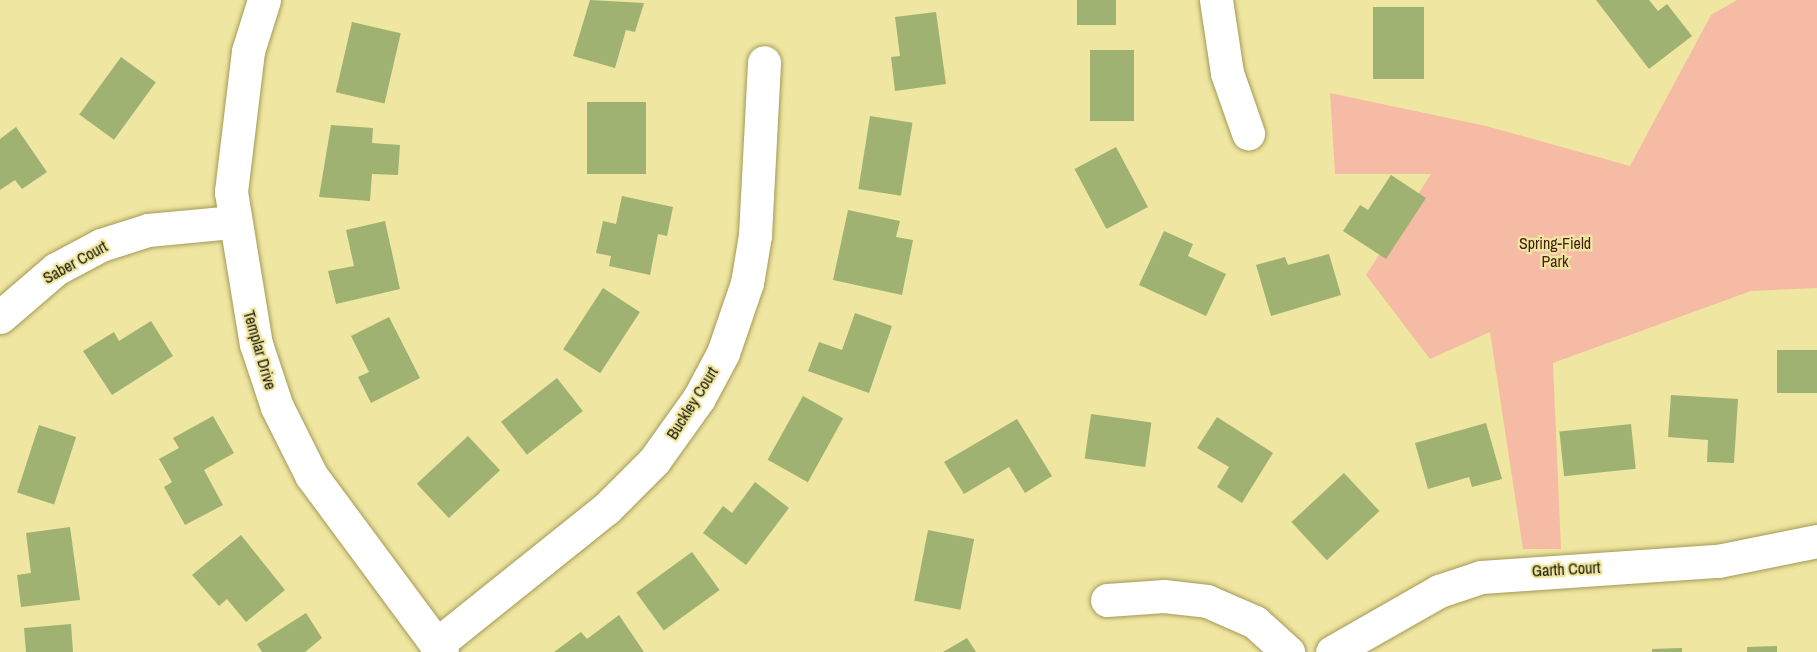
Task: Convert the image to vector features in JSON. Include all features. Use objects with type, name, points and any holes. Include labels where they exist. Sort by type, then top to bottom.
[{"type":"street","name":"Templar Drive","points":[[264,0],[248,51],[235,135],[232,222],[256,344],[290,435],[340,521],[439,649]]},
{"type":"street","points":[[1216,0],[1227,73],[1248,133]]},
{"type":"street","name":"Buckley Court","points":[[439,649],[606,509],[654,461],[699,398],[723,353],[747,283],[755,235],[764,62]]},
{"type":"street","name":"Saber Court","points":[[0,317],[56,269],[101,245],[148,230],[232,222]]},
{"type":"street","name":"Garth Court","points":[[1332,652],[1439,591],[1481,577],[1718,561],[1817,542]]},
{"type":"street","points":[[1107,600],[1164,596],[1207,601],[1256,621],[1288,652]]},
{"type":"green space","name":"Spring-Field Park","points":[[1737,0],[1817,0],[1817,288],[1751,291],[1553,363],[1561,549],[1523,549],[1490,332],[1430,359],[1366,275],[1431,174],[1335,174],[1330,93],[1486,126],[1630,166],[1711,15]]},
{"type":"building","points":[[590,0],[644,3],[635,32],[626,30],[615,68],[573,56]]},
{"type":"building","points":[[1077,0],[1116,0],[1116,25],[1077,25]]},
{"type":"building","points":[[1596,0],[1649,0],[1658,11],[1667,4],[1692,36],[1649,69]]},
{"type":"building","points":[[1373,7],[1424,7],[1424,79],[1373,79]]},
{"type":"building","points":[[936,12],[946,84],[895,91],[891,57],[900,56],[895,17]]},
{"type":"building","points":[[352,22],[401,33],[385,103],[336,92]]},
{"type":"building","points":[[1090,50],[1134,50],[1134,121],[1090,121]]},
{"type":"building","points":[[121,57],[156,82],[114,140],[79,114]]},
{"type":"building","points":[[587,102],[646,102],[646,174],[587,174]]},
{"type":"building","points":[[870,116],[912,123],[901,196],[858,189]]},
{"type":"building","points":[[331,125],[373,128],[372,143],[400,145],[398,175],[372,174],[370,201],[319,197]]},
{"type":"building","points":[[16,127],[47,172],[22,189],[15,180],[0,190],[0,139]]},
{"type":"building","points":[[1116,147],[1148,207],[1106,229],[1075,169]]},
{"type":"building","points":[[1391,175],[1426,198],[1386,259],[1343,231],[1360,205],[1368,210]]},
{"type":"building","points":[[622,196],[673,207],[667,236],[658,234],[650,275],[609,266],[611,256],[596,253],[603,221],[616,224]]},
{"type":"building","points":[[848,210],[900,221],[896,237],[913,240],[902,295],[833,280]]},
{"type":"building","points":[[385,221],[400,289],[336,304],[328,271],[354,266],[346,230]]},
{"type":"building","points":[[1164,231],[1193,244],[1188,256],[1226,274],[1206,316],[1139,285]]},
{"type":"building","points":[[1329,254],[1341,295],[1271,316],[1256,265],[1285,257],[1288,265]]},
{"type":"building","points":[[603,288],[640,312],[600,373],[563,349]]},
{"type":"building","points":[[855,313],[892,326],[869,393],[808,371],[819,342],[842,350]]},
{"type":"building","points":[[389,317],[420,378],[371,403],[358,377],[369,372],[351,336]]},
{"type":"building","points":[[151,321],[173,356],[112,395],[83,351],[114,332],[119,341]]},
{"type":"building","points":[[1777,350],[1817,350],[1817,393],[1777,393]]},
{"type":"building","points":[[557,378],[583,411],[527,455],[501,422]]},
{"type":"building","points":[[1671,395],[1738,399],[1734,463],[1707,462],[1708,440],[1668,437]]},
{"type":"building","points":[[803,396],[843,418],[808,482],[768,460]]},
{"type":"building","points":[[1091,414],[1151,422],[1145,467],[1085,459]]},
{"type":"building","points":[[213,416],[234,453],[204,470],[223,505],[185,525],[164,487],[172,482],[159,459],[179,448],[173,438]]},
{"type":"building","points":[[1217,417],[1273,453],[1242,503],[1217,487],[1229,467],[1197,448]]},
{"type":"building","points":[[1017,419],[1052,476],[1025,493],[1009,467],[964,494],[944,462]]},
{"type":"building","points":[[1486,423],[1502,479],[1472,487],[1469,477],[1428,489],[1415,443]]},
{"type":"building","points":[[1631,424],[1636,469],[1564,476],[1559,432]]},
{"type":"building","points":[[39,425],[76,437],[54,505],[17,493]]},
{"type":"building","points":[[468,436],[500,470],[449,518],[417,484]]},
{"type":"building","points":[[1344,473],[1379,511],[1327,560],[1291,522]]},
{"type":"building","points":[[755,482],[789,508],[746,565],[703,533],[723,506],[732,513]]},
{"type":"building","points":[[70,527],[80,600],[21,607],[17,575],[31,573],[26,533]]},
{"type":"building","points":[[928,530],[974,539],[960,610],[914,601]]},
{"type":"building","points":[[241,535],[285,590],[246,622],[227,599],[219,606],[192,575]]},
{"type":"building","points":[[692,552],[720,590],[664,631],[636,593]]},
{"type":"building","points":[[306,613],[322,638],[305,652],[262,652],[257,644]]},
{"type":"building","points":[[619,615],[644,652],[554,652],[581,632],[587,639]]},
{"type":"building","points":[[71,624],[73,652],[26,652],[24,628]]},
{"type":"building","points":[[967,638],[976,652],[943,652]]},
{"type":"building","points":[[1777,646],[1777,652],[1747,652],[1747,647]]},
{"type":"building","points":[[1682,648],[1682,652],[1652,652],[1652,649]]}]
